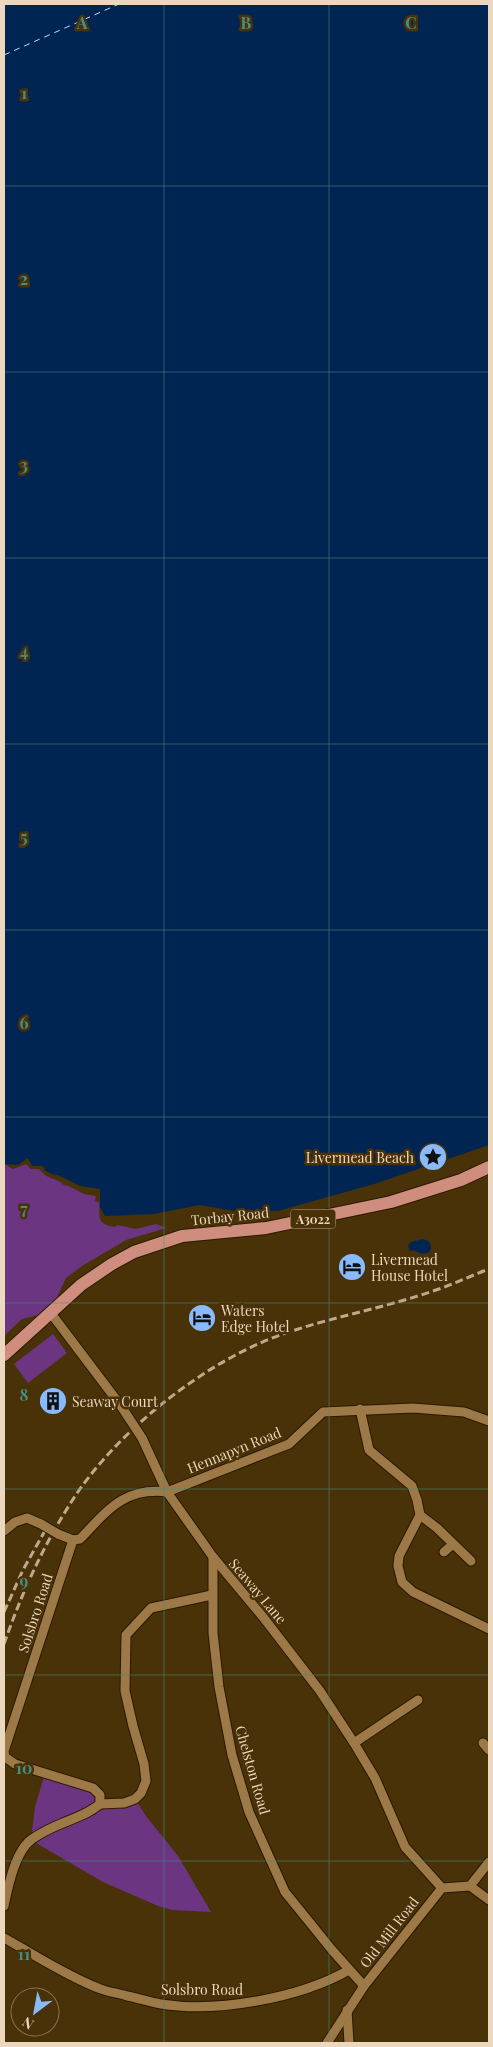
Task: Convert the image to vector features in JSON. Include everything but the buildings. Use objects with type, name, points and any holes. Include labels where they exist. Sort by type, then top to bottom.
[{"type":"main road","name":"Torbay Road","points":[[4,1355],[81,1285],[134,1252],[195,1234],[266,1228],[365,1208],[428,1191],[489,1167]]},
{"type":"street","name":"Seaway Lane","points":[[50,1312],[121,1406],[142,1438],[167,1492],[213,1558],[263,1617],[314,1684],[354,1742],[375,1778],[405,1847],[442,1888]]},
{"type":"street","name":"Hennapyn Road","points":[[73,1540],[80,1539],[113,1505],[136,1493],[167,1492],[290,1444],[322,1412],[413,1408],[464,1412],[489,1421]]},
{"type":"street","points":[[360,1409],[368,1450],[412,1486],[420,1515],[471,1561]]},
{"type":"street","points":[[420,1515],[399,1556],[398,1566],[402,1582],[414,1592],[489,1629]]},
{"type":"street","points":[[4,1531],[16,1522],[27,1518],[73,1540]]},
{"type":"street","name":"Solsbro Road","points":[[73,1540],[4,1751],[5,1758],[15,1764],[93,1788],[100,1795],[100,1804]]},
{"type":"street","points":[[444,1552],[453,1544]]},
{"type":"street","name":"Chelston Road","points":[[213,1558],[214,1653],[224,1722],[249,1812],[285,1892],[364,1986]]},
{"type":"street","points":[[4,1906],[11,1875],[24,1848],[31,1840],[61,1824],[88,1814],[100,1804],[124,1803],[135,1799],[141,1793],[146,1781],[144,1764],[125,1691],[126,1635],[151,1608],[212,1595]]},
{"type":"street","points":[[354,1742],[418,1700]]},
{"type":"street","points":[[470,1886],[489,1862]]},
{"type":"street","points":[[442,1888],[470,1886],[489,1900]]},
{"type":"street","name":"Old Mill Road","points":[[327,2043],[364,1986],[442,1888]]},
{"type":"street","name":"Solsbro Road","points":[[4,1938],[57,1968],[100,1989],[160,2004],[251,2003],[333,1979],[349,1970]]},
{"type":"street","points":[[347,2010],[350,2043]]},
{"type":"shaded area","points":[[4,1164],[13,1169],[26,1164],[31,1169],[39,1169],[64,1185],[84,1194],[96,1196],[95,1201],[99,1202],[99,1216],[104,1224],[136,1229],[156,1224],[166,1228],[126,1240],[82,1266],[66,1278],[50,1312],[22,1319],[4,1336]]},
{"type":"shaded area","points":[[53,1334],[67,1353],[28,1383],[14,1364]]},
{"type":"shaded area","points":[[45,1773],[93,1788],[100,1804],[135,1799],[178,1856],[211,1912],[172,1910],[158,1906],[103,1882],[31,1840],[35,1807]]},
{"type":"water","points":[[4,4],[489,4],[489,1145],[374,1184],[278,1211],[235,1211],[199,1205],[154,1214],[105,1216],[100,1207],[100,1189],[80,1186],[44,1170],[45,1168],[42,1166],[32,1166],[28,1158],[18,1165],[4,1164]]},
{"type":"water","points":[[423,1239],[431,1245],[428,1253],[422,1254],[413,1250],[410,1251],[408,1246],[411,1242]]},
{"type":"ferry route","points":[[4,55],[119,4]]},
{"type":"railway","points":[[4,1644],[33,1572],[70,1504],[111,1451],[164,1402],[223,1362],[253,1346],[302,1328],[433,1291],[489,1269]]},
{"type":"railway","points":[[4,1612],[23,1570],[47,1527]]},
{"type":"place","name":"Livermead Beach","points":[[433,1157]]},
{"type":"place","name":"Livermead House Hotel","points":[[352,1267]]},
{"type":"place","name":"Waters Edge Hotel","points":[[202,1318]]},
{"type":"place","name":"Seaway Court","points":[[53,1401]]}]
